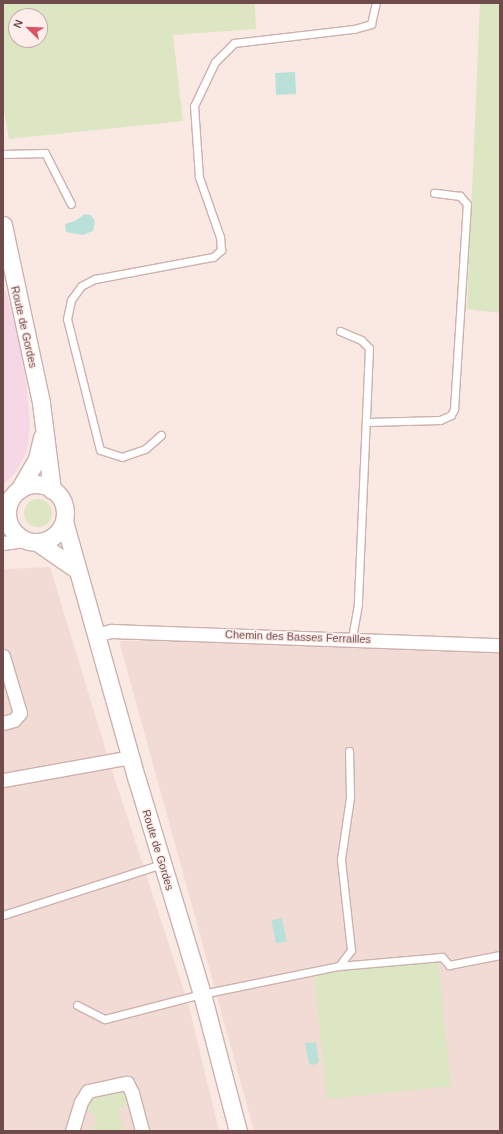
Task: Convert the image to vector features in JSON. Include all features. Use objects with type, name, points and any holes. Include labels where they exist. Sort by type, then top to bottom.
[{"type":"street","name":"Route de Gordes","points":[[3,225],[8,279],[41,403],[52,490]]},
{"type":"street","name":"Route de Gordes","points":[[19,490],[37,459],[44,430]]},
{"type":"street","points":[[3,543],[31,541],[54,536],[64,521],[64,507],[52,490],[35,484],[19,490],[10,501],[5,517],[9,526],[31,541],[76,569]]},
{"type":"street","name":"Route de Gordes","points":[[64,521],[76,569],[97,635],[162,864],[202,994],[238,1131]]},
{"type":"street","name":"Chemin des Basses Ferrailles","points":[[97,635],[111,631],[500,645]]},
{"type":"street","points":[[3,656],[6,676],[20,713],[14,720],[3,723]]},
{"type":"street","points":[[3,780],[131,757]]},
{"type":"street","points":[[72,1131],[81,1102],[88,1091],[127,1083],[132,1093],[142,1131]]},
{"type":"lane","points":[[161,435],[146,449],[122,457],[100,450],[67,319],[70,300],[81,286],[95,279],[213,257],[221,250],[220,237],[199,177],[194,106],[215,62],[234,43],[354,29],[371,24],[376,3]]},
{"type":"lane","points":[[3,154],[45,153],[71,204]]},
{"type":"lane","points":[[368,422],[440,420],[451,415],[454,409],[466,204],[460,196],[434,193]]},
{"type":"lane","points":[[340,331],[361,340],[370,348],[368,422],[358,604],[352,639]]},
{"type":"lane","points":[[340,966],[350,950],[341,859],[350,797],[350,751]]},
{"type":"lane","points":[[3,915],[162,864]]},
{"type":"lane","points":[[77,1005],[105,1019],[202,994],[340,966],[442,957],[449,965],[500,955]]},
{"type":"shaded area","points":[[3,291],[6,291],[24,359],[30,425],[27,451],[16,472],[3,485]]},
{"type":"shaded area","points":[[50,567],[111,767],[189,1006],[219,1131],[3,1131],[3,569]]},
{"type":"shaded area","points":[[285,639],[500,649],[500,1131],[254,1131],[119,641]]},
{"type":"green space","points":[[3,3],[255,3],[256,29],[173,35],[183,121],[9,139],[3,106]]},
{"type":"green space","points":[[480,3],[500,3],[500,313],[467,309]]},
{"type":"green space","points":[[38,499],[48,503],[52,513],[48,523],[38,527],[28,523],[24,513],[28,503]]},
{"type":"green space","points":[[438,960],[451,1086],[327,1099],[314,973]]},
{"type":"green space","points":[[122,1092],[128,1093],[129,1098],[127,1105],[119,1109],[125,1131],[92,1131],[97,1116],[88,1111],[89,1101],[93,1097]]},
{"type":"water","points":[[295,72],[296,94],[276,95],[275,73]]},
{"type":"water","points":[[85,214],[91,215],[95,221],[93,231],[83,235],[66,232],[65,224],[75,221]]},
{"type":"water","points":[[282,918],[287,941],[276,944],[271,920]]},
{"type":"water","points":[[316,1042],[319,1062],[314,1065],[309,1064],[305,1043]]}]
